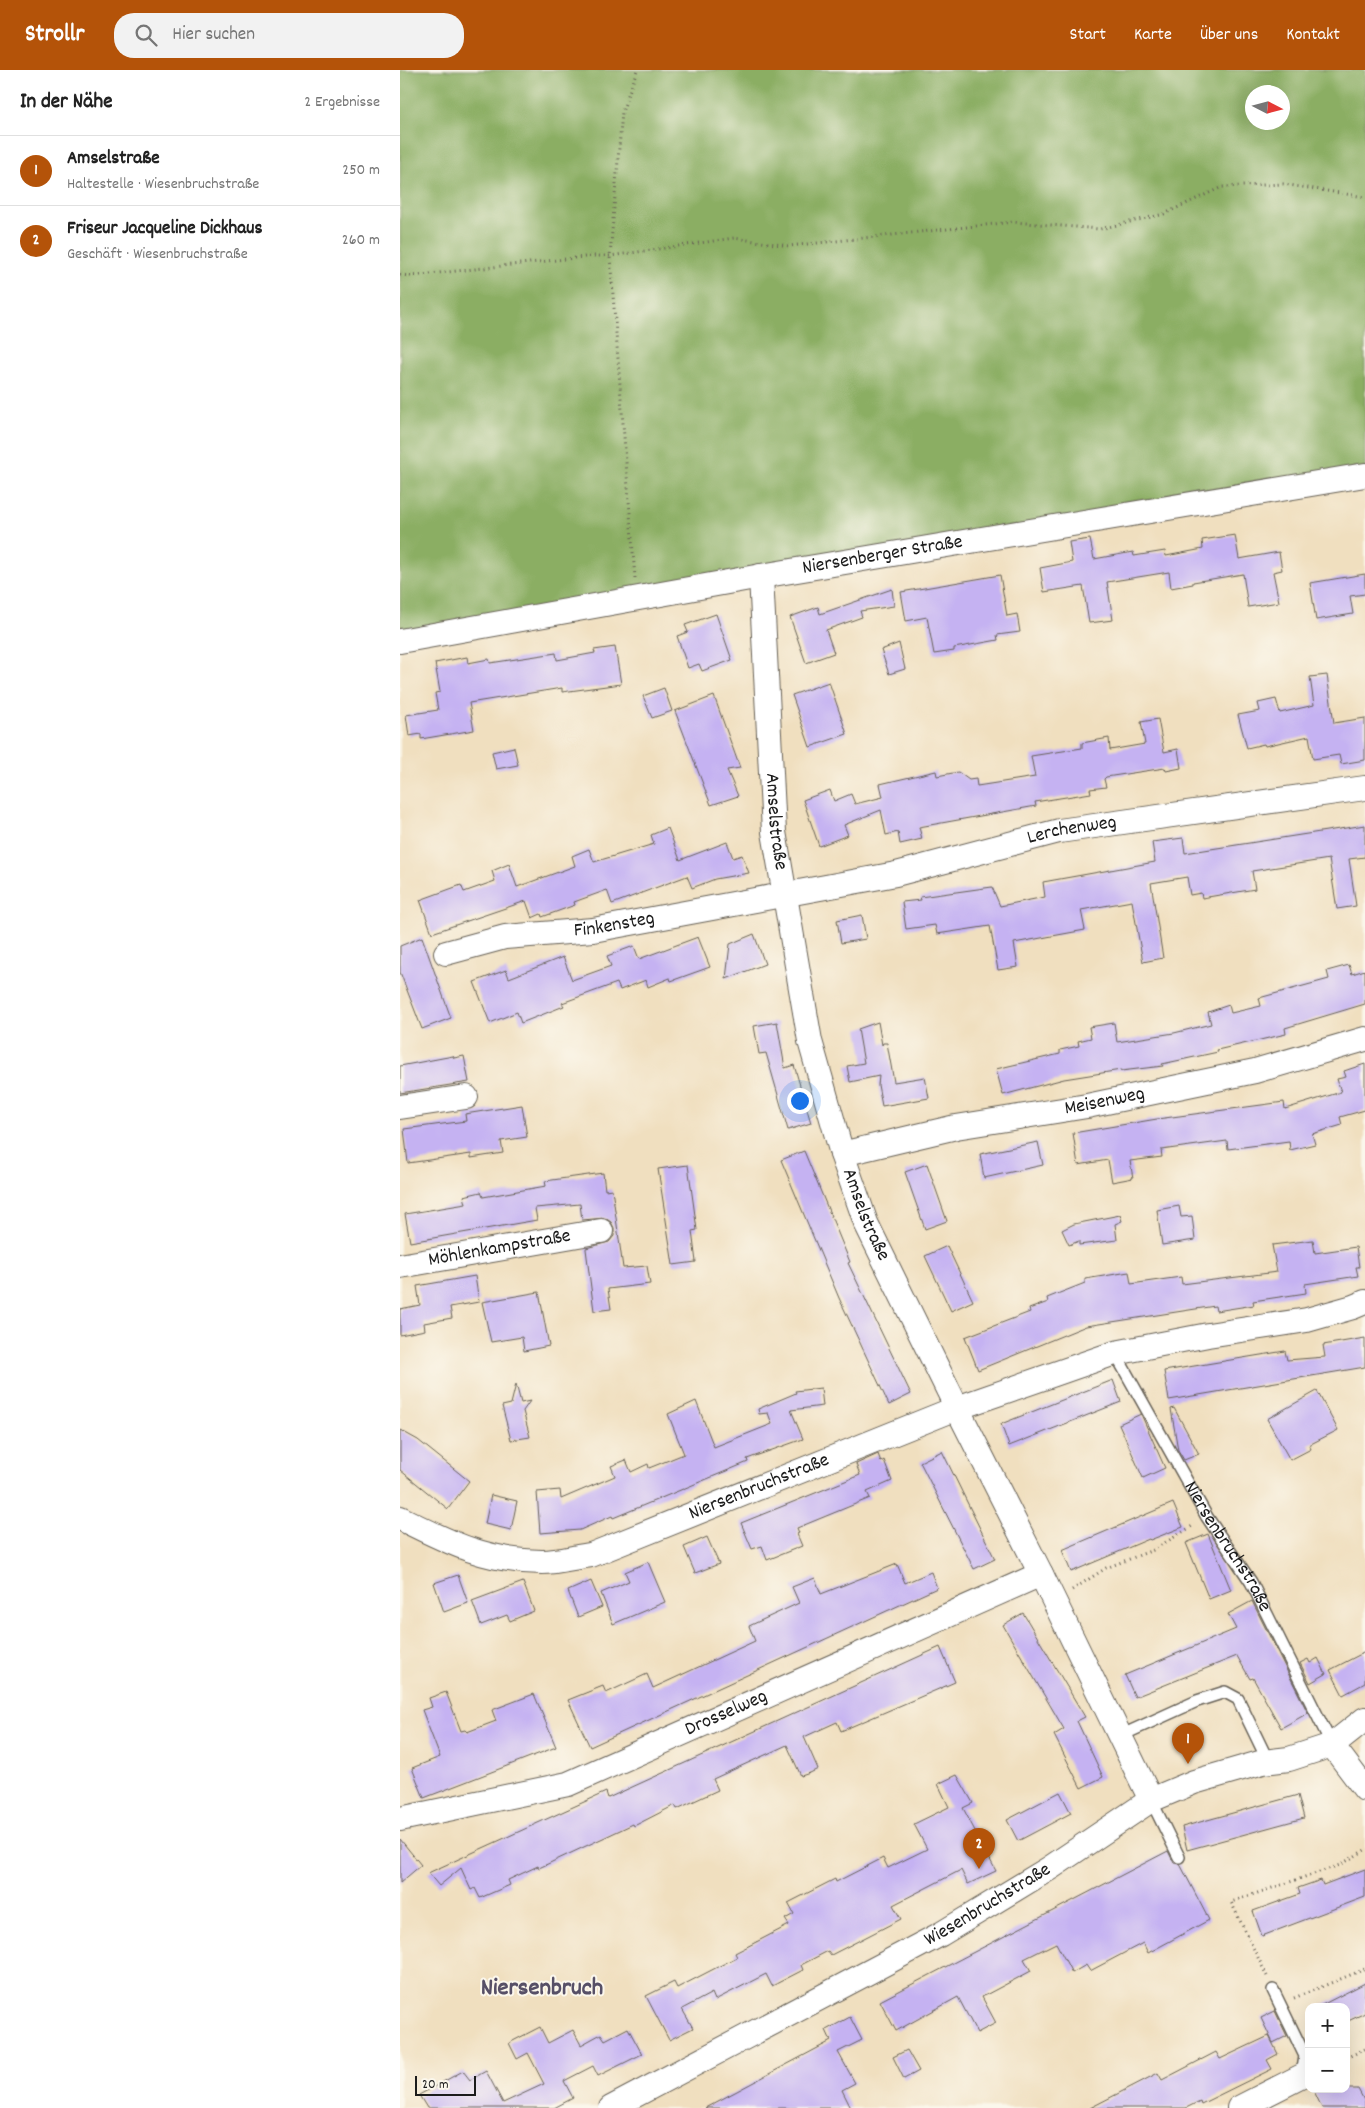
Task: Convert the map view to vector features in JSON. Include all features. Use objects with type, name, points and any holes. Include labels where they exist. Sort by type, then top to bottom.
[{"type":"street","name":"Niersenberger Straße","points":[[400,641],[761,576],[1365,475]]},
{"type":"street","name":"Amselstraße","points":[[761,576],[774,832],[810,1041],[842,1154],[866,1223],[1056,1604],[1151,1800]]},
{"type":"street","name":"Lerchenweg","points":[[784,894],[896,874],[1059,831],[1365,788]]},
{"type":"street","name":"Finkensteg","points":[[446,953],[505,936],[593,930],[784,894]]},
{"type":"street","name":"Meisenweg","points":[[842,1154],[956,1127],[1087,1106],[1256,1071],[1365,1039]]},
{"type":"street","points":[[400,1107],[466,1096]]},
{"type":"street","name":"Möhlenkampstraße","points":[[400,1266],[601,1231]]},
{"type":"street","name":"Niersenbruchstraße","points":[[400,1518],[452,1544],[493,1558],[543,1562],[591,1555],[957,1408],[1115,1353],[1208,1335],[1307,1320],[1365,1302]]},
{"type":"street","name":"Drosselweg","points":[[400,1819],[568,1784],[1041,1574]]},
{"type":"street","name":"Wiesenbruchstraße","points":[[611,2108],[941,1934],[1050,1868],[1151,1800],[1194,1782],[1268,1761],[1289,1759],[1332,1745],[1365,1719]]},
{"type":"street","points":[[1332,1745],[1365,1790]]},
{"type":"street","points":[[1239,2108],[1302,2076]]},
{"type":"lane","name":"Niersenbruchstraße","points":[[1115,1353],[1207,1517],[1251,1582],[1332,1745]]},
{"type":"lane","points":[[1120,1736],[1197,1701],[1225,1692],[1238,1699],[1268,1761]]},
{"type":"lane","points":[[1151,1800],[1180,1857]]},
{"type":"lane","points":[[1274,1990],[1305,2056],[1302,2076]]},
{"type":"path","points":[[637,70],[622,112],[610,256],[637,599]]},
{"type":"path","points":[[400,275],[411,276],[593,256],[610,256],[734,238],[789,246],[1014,222],[1100,229],[1164,214],[1222,187],[1283,184],[1365,197]]},
{"type":"path","points":[[1056,1604],[1078,1585],[1106,1568],[1153,1550],[1207,1517]]},
{"type":"path","points":[[1274,1990],[1231,1902],[1340,1865],[1365,1850]]},
{"type":"path","points":[[1280,2004],[1365,1969]]},
{"type":"path","points":[[1350,2056],[1365,2049]]},
{"type":"green space","points":[[400,70],[1365,70],[1365,477],[400,638]]},
{"type":"building","points":[[1235,535],[1239,559],[1279,552],[1282,570],[1273,572],[1279,602],[1248,607],[1243,574],[1193,582],[1193,584],[1171,588],[1169,572],[1107,582],[1113,620],[1089,623],[1083,586],[1044,592],[1040,568],[1072,562],[1069,542],[1090,539],[1094,559],[1133,552],[1134,556],[1165,551],[1166,556],[1203,549],[1202,540]]},
{"type":"building","points":[[1365,574],[1365,594],[1350,596],[1353,614],[1316,620],[1310,583]]},
{"type":"building","points":[[1000,575],[1007,616],[1017,614],[1020,632],[997,635],[998,640],[954,648],[954,651],[934,654],[927,617],[906,621],[901,592]]},
{"type":"building","points":[[892,589],[894,606],[860,611],[862,617],[826,630],[834,653],[806,663],[790,617],[818,607],[820,614]]},
{"type":"building","points":[[716,614],[732,660],[702,671],[699,664],[688,668],[677,636],[688,632],[685,625]]},
{"type":"building","points":[[899,643],[905,669],[889,674],[881,650]]},
{"type":"building","points":[[615,647],[621,684],[562,692],[562,688],[469,703],[474,730],[421,739],[421,734],[409,736],[406,715],[438,710],[435,693],[440,692],[435,663],[467,657],[468,663],[489,659],[490,663],[556,653],[557,660],[595,653],[594,650]]},
{"type":"building","points":[[1327,675],[1334,723],[1365,718],[1365,760],[1341,764],[1339,755],[1313,759],[1309,736],[1247,748],[1238,715],[1260,711],[1258,703],[1276,699],[1280,713],[1314,705],[1310,677]]},
{"type":"building","points":[[829,682],[847,734],[810,747],[792,695]]},
{"type":"building","points":[[664,688],[672,711],[652,718],[643,696]]},
{"type":"building","points":[[714,696],[740,768],[727,770],[738,796],[711,805],[675,711]]},
{"type":"building","points":[[1158,719],[1164,752],[1178,749],[1181,768],[1166,771],[1165,768],[1106,777],[1104,779],[1106,787],[1090,789],[1091,793],[1035,802],[1036,806],[919,827],[922,839],[900,844],[898,832],[886,835],[881,810],[844,825],[848,835],[819,846],[803,800],[830,790],[834,801],[851,794],[855,804],[883,797],[880,784],[936,771],[937,776],[958,772],[969,780],[976,779],[977,786],[1035,777],[1031,756],[1082,748],[1082,743],[1109,738],[1110,750],[1145,744],[1141,722]]},
{"type":"building","points":[[514,747],[518,765],[496,769],[492,752]]},
{"type":"building","points":[[1365,825],[1365,857],[1349,859],[1356,906],[1337,909],[1329,859],[1252,871],[1255,889],[1202,898],[1201,893],[1190,895],[1187,877],[1151,883],[1163,958],[1143,962],[1132,901],[1081,910],[1085,930],[1014,943],[1018,967],[998,970],[990,926],[937,934],[935,925],[906,929],[902,902],[921,900],[920,897],[992,887],[1000,906],[1045,897],[1043,882],[1155,862],[1152,842],[1183,838],[1185,853]]},
{"type":"building","points":[[668,828],[680,860],[727,842],[733,858],[742,855],[749,873],[715,879],[692,888],[687,876],[612,904],[607,890],[574,902],[575,905],[542,917],[541,914],[532,918],[526,901],[432,933],[420,900],[461,885],[464,892],[495,881],[492,871],[509,864],[517,887],[575,866],[572,856],[589,849],[594,862],[654,844],[651,835]]},
{"type":"building","points":[[862,915],[866,939],[841,943],[837,920]]},
{"type":"building","points":[[754,934],[765,964],[726,979],[730,944]]},
{"type":"building","points":[[422,937],[451,1018],[422,1029],[400,972],[400,946]]},
{"type":"building","points":[[698,937],[710,967],[671,981],[670,978],[648,987],[646,980],[620,990],[617,983],[562,1003],[564,1006],[521,1023],[517,1012],[490,1023],[474,982],[506,970],[509,978],[563,957],[572,980],[611,966],[607,956],[634,946],[639,959]]},
{"type":"building","points":[[1349,965],[1352,974],[1365,970],[1365,1004],[1285,1028],[1286,1034],[1217,1050],[1218,1052],[1162,1064],[1163,1066],[1121,1070],[1064,1079],[1003,1095],[996,1069],[1060,1054],[1060,1050],[1079,1046],[1078,1041],[1091,1038],[1089,1027],[1114,1023],[1117,1042],[1174,1033],[1211,1024],[1208,1012],[1229,1005],[1231,1013],[1261,1006],[1259,998],[1329,979],[1327,971]]},
{"type":"building","points":[[777,1022],[785,1068],[794,1065],[811,1123],[788,1130],[766,1053],[759,1054],[754,1026]]},
{"type":"building","points":[[878,1022],[882,1045],[887,1043],[894,1082],[925,1077],[929,1098],[882,1106],[878,1085],[879,1076],[850,1082],[847,1066],[864,1063],[858,1029]]},
{"type":"building","points":[[453,1056],[454,1058],[464,1056],[469,1082],[400,1093],[400,1066]]},
{"type":"building","points":[[1365,1064],[1365,1110],[1340,1117],[1342,1125],[1312,1134],[1315,1144],[1290,1150],[1289,1141],[1228,1149],[1227,1141],[1161,1150],[1162,1157],[1130,1161],[1133,1178],[1112,1182],[1108,1160],[1078,1165],[1073,1133],[1157,1119],[1284,1102],[1285,1109],[1341,1092],[1337,1079],[1346,1077],[1344,1071]]},
{"type":"building","points":[[522,1105],[527,1137],[501,1141],[503,1153],[471,1158],[471,1154],[408,1163],[404,1129],[466,1121],[465,1114]]},
{"type":"building","points":[[1038,1142],[1043,1165],[984,1178],[980,1154]]},
{"type":"building","points":[[804,1151],[850,1262],[848,1263],[911,1394],[889,1405],[839,1298],[781,1160]]},
{"type":"building","points":[[927,1164],[947,1221],[925,1229],[905,1172]]},
{"type":"building","points":[[688,1165],[697,1230],[692,1231],[696,1262],[673,1265],[658,1169]]},
{"type":"building","points":[[603,1173],[605,1190],[612,1189],[623,1268],[647,1266],[650,1284],[608,1289],[611,1309],[594,1311],[586,1248],[609,1242],[614,1236],[614,1228],[611,1222],[605,1218],[582,1220],[580,1204],[535,1208],[537,1220],[410,1242],[405,1214],[466,1204],[464,1196],[481,1192],[483,1197],[546,1186],[545,1181]]},
{"type":"building","points":[[1179,1206],[1181,1217],[1192,1216],[1195,1240],[1162,1245],[1157,1210]]},
{"type":"building","points":[[1120,1215],[1122,1221],[1115,1224],[1117,1240],[1079,1245],[1079,1241],[1069,1245],[1062,1230],[1074,1224]]},
{"type":"building","points":[[1313,1240],[1315,1253],[1356,1247],[1359,1267],[1356,1267],[1358,1276],[1305,1284],[1306,1293],[1253,1301],[1254,1305],[1216,1311],[1215,1306],[1086,1326],[978,1370],[965,1337],[1030,1312],[1029,1309],[1048,1302],[1047,1298],[1085,1283],[1085,1279],[1129,1272],[1131,1284],[1181,1277],[1182,1284],[1277,1272],[1272,1245]]},
{"type":"building","points":[[947,1246],[973,1301],[951,1311],[925,1256]]},
{"type":"building","points":[[475,1276],[479,1302],[450,1307],[452,1318],[424,1323],[425,1330],[400,1335],[400,1309],[420,1305],[417,1286]]},
{"type":"building","points":[[539,1292],[549,1346],[524,1351],[522,1337],[491,1342],[482,1302]]},
{"type":"building","points":[[1365,1338],[1365,1367],[1169,1400],[1164,1371],[1285,1351],[1287,1360],[1325,1357],[1323,1345]]},
{"type":"building","points":[[1113,1380],[1121,1402],[1009,1446],[1001,1424]]},
{"type":"building","points":[[516,1384],[521,1403],[530,1401],[523,1411],[530,1437],[511,1440],[502,1406],[511,1404]]},
{"type":"building","points":[[821,1388],[823,1406],[791,1410],[803,1439],[747,1459],[748,1462],[580,1530],[540,1533],[537,1492],[560,1490],[561,1499],[615,1476],[611,1466],[626,1460],[631,1472],[648,1464],[649,1468],[684,1454],[668,1414],[696,1401],[714,1447],[772,1424],[768,1413],[759,1414],[758,1409],[796,1393],[795,1391]]},
{"type":"building","points":[[1317,1391],[1338,1430],[1309,1445],[1311,1449],[1290,1460],[1267,1419]]},
{"type":"building","points":[[1174,1408],[1199,1454],[1184,1460],[1178,1450],[1171,1409]]},
{"type":"building","points":[[1141,1414],[1165,1468],[1143,1478],[1119,1424]]},
{"type":"building","points":[[400,1430],[418,1440],[469,1481],[448,1509],[400,1470]]},
{"type":"building","points":[[942,1451],[995,1559],[974,1569],[920,1462]]},
{"type":"building","points":[[878,1454],[881,1462],[884,1460],[892,1481],[867,1492],[870,1498],[797,1528],[799,1533],[797,1534],[802,1546],[767,1560],[762,1546],[752,1549],[741,1523],[860,1475],[856,1464]]},
{"type":"building","points":[[491,1495],[517,1501],[511,1530],[485,1524]]},
{"type":"building","points":[[1173,1503],[1183,1527],[1149,1539],[1071,1572],[1062,1550]]},
{"type":"building","points":[[1208,1534],[1231,1590],[1209,1599],[1186,1543]]},
{"type":"building","points":[[707,1537],[719,1564],[695,1573],[684,1547]]},
{"type":"building","points":[[648,1562],[665,1602],[613,1624],[601,1593],[629,1581],[625,1572]]},
{"type":"building","points":[[897,1564],[905,1583],[931,1572],[937,1588],[590,1747],[568,1700],[603,1686],[606,1693],[647,1674],[653,1688],[755,1641],[749,1626],[799,1603],[792,1587],[815,1578],[821,1594]]},
{"type":"building","points":[[458,1575],[468,1603],[444,1612],[434,1583]]},
{"type":"building","points":[[591,1581],[602,1607],[578,1617],[568,1591]]},
{"type":"building","points":[[523,1582],[534,1611],[510,1621],[507,1615],[481,1625],[472,1601]]},
{"type":"building","points":[[1252,1601],[1308,1713],[1281,1728],[1253,1678],[1250,1679],[1237,1656],[1135,1697],[1125,1675],[1236,1629],[1228,1614]]},
{"type":"building","points":[[1023,1613],[1085,1717],[1077,1721],[1103,1777],[1081,1788],[1054,1735],[1064,1729],[1003,1625]]},
{"type":"building","points":[[940,1647],[955,1682],[841,1731],[837,1722],[804,1737],[818,1769],[810,1773],[801,1776],[787,1745],[713,1779],[718,1790],[677,1809],[675,1805],[634,1826],[633,1824],[539,1868],[538,1866],[508,1880],[510,1885],[480,1898],[475,1888],[471,1890],[461,1868],[439,1886],[428,1873],[606,1792],[608,1798]]},
{"type":"building","points":[[1365,1652],[1365,1683],[1343,1695],[1330,1670]]},
{"type":"building","points":[[1318,1658],[1326,1674],[1310,1683],[1300,1663],[1308,1659],[1310,1663]]},
{"type":"building","points":[[446,1692],[461,1731],[465,1730],[467,1732],[496,1721],[492,1710],[534,1694],[556,1747],[424,1798],[412,1768],[440,1757],[422,1710],[432,1707],[429,1698]]},
{"type":"building","points":[[957,1775],[973,1803],[963,1808],[996,1871],[968,1884],[961,1870],[893,1905],[901,1919],[831,1955],[828,1951],[801,1965],[803,1970],[772,1986],[766,1974],[715,2000],[712,1993],[682,2009],[693,2028],[669,2040],[646,1996],[674,1982],[677,1988],[737,1957],[735,1953],[789,1925],[785,1919],[794,1914],[788,1903],[835,1879],[836,1882],[883,1858],[888,1868],[927,1849],[914,1824],[949,1807],[938,1784]]},
{"type":"building","points":[[1060,1792],[1071,1813],[1018,1841],[1007,1820]]},
{"type":"building","points":[[1298,1795],[1304,1818],[1187,1850],[1182,1827]]},
{"type":"building","points":[[400,1839],[421,1865],[400,1883]]},
{"type":"building","points":[[1168,1851],[1174,1863],[1180,1864],[1209,1920],[1148,1953],[1143,1943],[1090,1971],[1086,1965],[1072,1973],[1056,1943],[1024,1959],[1031,1971],[982,1997],[996,2023],[977,2033],[958,1997],[896,2031],[880,2001]]},
{"type":"building","points":[[1365,1869],[1365,1897],[1262,1936],[1253,1911],[1300,1894],[1298,1888],[1321,1880],[1323,1885]]},
{"type":"building","points":[[1365,1983],[1365,2013],[1350,2020],[1350,2003],[1326,2003]]},
{"type":"building","points":[[1275,2011],[1287,2036],[1273,2043],[1261,2018]]},
{"type":"building","points":[[850,2017],[862,2040],[838,2052],[855,2083],[842,2090],[851,2108],[705,2108],[831,2041],[826,2030]]},
{"type":"building","points":[[540,2027],[548,2043],[573,2030],[581,2045],[601,2034],[605,2040],[628,2028],[642,2054],[598,2076],[593,2066],[564,2081],[573,2098],[554,2108],[427,2108],[419,2095],[463,2071],[470,2080],[486,2071],[503,2103],[544,2084],[528,2053],[517,2059],[509,2043]]},
{"type":"building","points":[[1269,2036],[1278,2054],[1267,2060],[1272,2069],[1201,2104],[1200,2101],[1186,2108],[1090,2108],[1158,2073],[1162,2080],[1216,2052],[1220,2059]]},
{"type":"building","points":[[907,2050],[919,2071],[904,2079],[893,2057]]},
{"type":"building","points":[[1350,2089],[1358,2089],[1365,2102],[1365,2108],[1322,2108],[1315,2093],[1350,2093]]},
{"type":"place","name":"Amselstraße","points":[[1188,1764]]},
{"type":"place","name":"Friseur Jacqueline Dickhaus","points":[[979,1869]]},
{"type":"district","name":"Niersenbruch","points":[[542,1989]]}]
